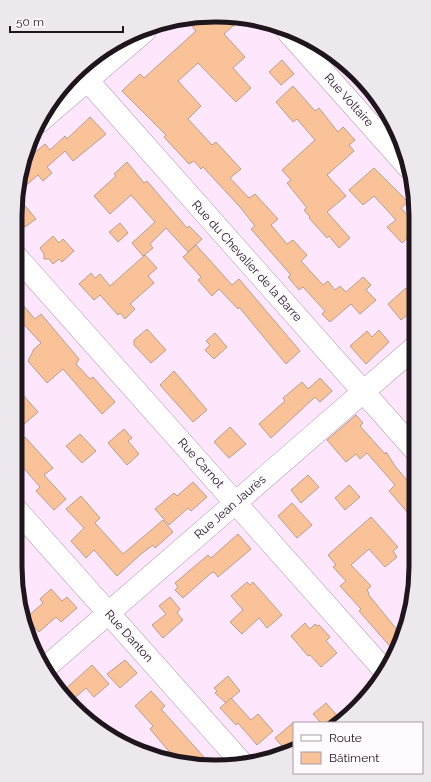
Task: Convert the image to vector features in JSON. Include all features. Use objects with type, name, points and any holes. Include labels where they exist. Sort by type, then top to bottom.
[{"type":"street","name":"Rue Voltaire","points":[[294,39],[400,158]]},
{"type":"street","points":[[62,98],[83,76],[129,42]]},
{"type":"street","name":"Rue du Chevalier de la Barre","points":[[83,76],[409,443]]},
{"type":"street","name":"Rue Carnot","points":[[22,263],[381,666]]},
{"type":"street","name":"Rue Jean Jaurès","points":[[49,665],[409,352]]},
{"type":"street","name":"Rue Danton","points":[[22,516],[238,758]]},
{"type":"building","points":[[203,22],[236,23],[224,34],[245,57],[233,68],[251,88],[236,102],[198,63],[178,81],[201,106],[188,119],[212,145],[216,142],[241,169],[230,178],[249,198],[255,194],[278,219],[271,225],[287,244],[293,240],[307,255],[301,261],[323,285],[328,281],[335,290],[340,286],[346,292],[363,277],[371,285],[366,290],[376,300],[360,314],[351,304],[330,322],[322,314],[325,311],[303,287],[299,290],[288,277],[291,275],[251,229],[255,226],[240,207],[203,167],[201,169],[194,161],[189,164],[164,137],[166,135],[122,91],[140,74],[144,78],[196,31],[190,24]]},
{"type":"building","points":[[282,60],[294,74],[281,85],[269,72]]},
{"type":"building","points":[[293,86],[315,111],[319,108],[338,132],[343,127],[355,140],[349,145],[354,151],[327,175],[346,196],[327,212],[350,238],[339,248],[329,236],[327,238],[309,218],[310,217],[304,210],[307,208],[287,183],[291,180],[282,170],[315,140],[297,119],[293,122],[276,102]]},
{"type":"building","points":[[90,117],[106,134],[73,161],[65,151],[47,167],[52,173],[43,181],[38,175],[25,186],[31,156],[45,144],[50,150],[65,136],[67,139]]},
{"type":"building","points":[[127,162],[144,183],[147,181],[187,228],[189,226],[202,239],[188,252],[166,228],[150,244],[153,248],[143,256],[132,243],[155,222],[131,195],[110,214],[94,196],[116,176],[114,174]]},
{"type":"building","points":[[374,168],[408,202],[401,208],[409,217],[409,237],[402,243],[387,227],[396,220],[374,196],[363,205],[349,190]]},
{"type":"building","points":[[22,202],[36,219],[25,227],[22,223]]},
{"type":"building","points":[[120,223],[128,233],[118,242],[109,232]]},
{"type":"building","points":[[53,236],[59,243],[63,239],[74,251],[62,262],[59,259],[53,264],[49,259],[44,259],[44,254],[40,248]]},
{"type":"building","points":[[196,245],[232,285],[239,279],[300,351],[286,364],[239,307],[238,309],[219,289],[212,296],[198,280],[201,277],[183,257]]},
{"type":"building","points":[[145,255],[157,268],[148,276],[154,283],[130,304],[135,309],[125,319],[120,313],[118,315],[100,295],[94,300],[79,284],[91,273],[95,278],[100,274],[110,286]]},
{"type":"building","points":[[406,288],[409,291],[409,314],[401,320],[388,304]]},
{"type":"building","points":[[22,304],[35,319],[41,314],[79,359],[76,364],[90,379],[93,377],[115,402],[102,414],[63,369],[47,383],[28,361],[34,349],[41,343],[22,323]]},
{"type":"building","points":[[147,329],[166,350],[151,363],[134,345],[134,340]]},
{"type":"building","points":[[379,330],[389,342],[366,364],[350,346],[367,331],[372,337]]},
{"type":"building","points":[[215,333],[227,347],[214,359],[205,350],[210,345],[206,341]]},
{"type":"building","points":[[174,371],[207,410],[193,422],[160,385]]},
{"type":"building","points":[[320,378],[332,391],[320,402],[315,397],[271,438],[259,424],[285,401],[283,398],[302,382],[308,389]]},
{"type":"building","points":[[22,394],[38,412],[22,426]]},
{"type":"building","points":[[356,415],[363,423],[360,426],[385,454],[386,452],[409,483],[409,514],[389,491],[395,485],[367,453],[360,459],[356,454],[346,462],[327,440]]},
{"type":"building","points":[[230,427],[246,444],[229,458],[214,442]]},
{"type":"building","points":[[124,429],[132,438],[128,441],[139,454],[127,465],[108,443]]},
{"type":"building","points":[[80,434],[96,451],[82,463],[66,446]]},
{"type":"building","points":[[25,437],[53,468],[44,475],[66,499],[54,510],[36,491],[40,487],[22,466],[24,465],[22,463],[22,440]]},
{"type":"building","points":[[308,475],[319,487],[301,503],[291,490]]},
{"type":"building","points":[[193,482],[207,497],[191,511],[188,508],[169,525],[155,509],[174,493],[177,496]]},
{"type":"building","points":[[349,485],[360,497],[345,510],[335,498]]},
{"type":"building","points":[[81,496],[100,518],[95,523],[123,554],[163,520],[173,532],[155,548],[153,545],[141,554],[117,576],[94,550],[86,558],[71,541],[84,528],[66,509]]},
{"type":"building","points":[[292,503],[312,525],[297,538],[278,516]]},
{"type":"building","points":[[371,517],[398,547],[393,551],[397,557],[385,567],[369,549],[351,565],[371,586],[367,590],[369,593],[368,594],[398,631],[391,647],[359,611],[361,609],[340,586],[346,581],[333,567],[336,565],[328,555]]},
{"type":"building","points":[[238,534],[251,549],[218,577],[214,572],[211,573],[183,598],[175,590],[178,587],[175,583],[208,555],[211,558]]},
{"type":"building","points":[[247,582],[250,585],[253,582],[282,615],[267,628],[259,618],[242,634],[230,622],[243,610],[231,596]]},
{"type":"building","points":[[51,589],[62,601],[67,597],[77,608],[61,622],[56,617],[39,632],[30,623],[29,616],[43,603],[40,599]]},
{"type":"building","points":[[170,597],[180,609],[177,613],[183,620],[163,638],[152,625],[166,614],[159,606]]},
{"type":"building","points":[[305,623],[310,629],[315,624],[317,626],[319,625],[330,637],[326,641],[337,653],[321,667],[310,655],[308,656],[291,636]]},
{"type":"building","points":[[125,660],[137,673],[120,688],[107,674]]},
{"type":"building","points":[[92,665],[109,684],[94,697],[86,688],[74,698],[66,689]]},
{"type":"building","points":[[228,676],[240,691],[226,703],[215,693],[217,691],[214,688]]},
{"type":"building","points":[[151,691],[165,706],[161,709],[207,760],[172,755],[150,729],[153,726],[135,706]]},
{"type":"building","points":[[231,698],[251,720],[258,714],[273,731],[257,745],[238,723],[236,725],[220,708]]},
{"type":"building","points":[[326,703],[338,716],[330,722],[320,722],[313,714]]},
{"type":"building","points":[[293,723],[293,744],[283,748],[275,738]]}]
